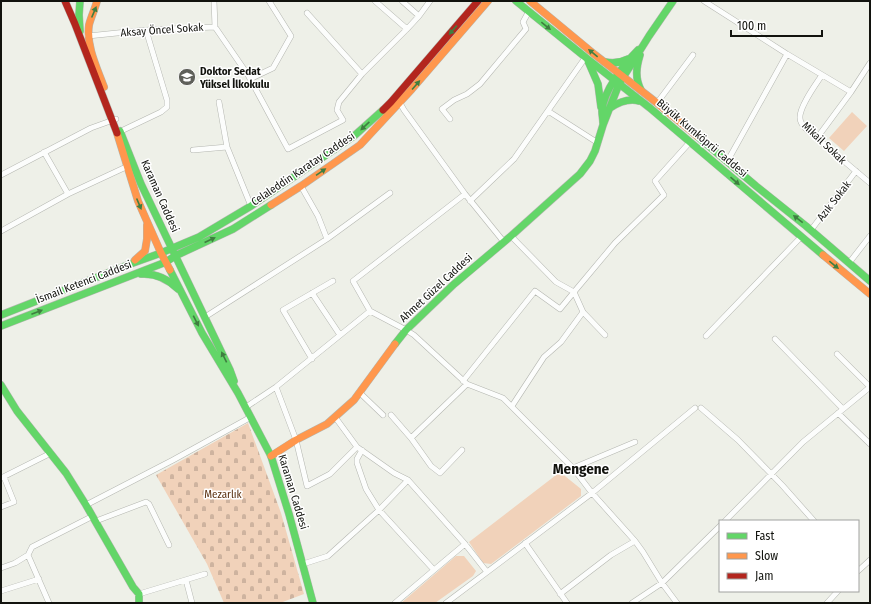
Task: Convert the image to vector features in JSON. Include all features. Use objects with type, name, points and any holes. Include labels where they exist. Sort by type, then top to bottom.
[{"type":"main road","name":"Karaman Caddesi","points":[[65,1],[75,24],[92,51],[118,133],[126,167],[138,201],[161,253],[209,345],[246,407],[270,456],[289,514],[313,603]]},
{"type":"main road","name":"Karaman Caddesi","points":[[80,1],[79,15],[84,38]]},
{"type":"main road","name":"Karaman Caddesi","points":[[84,38],[97,1]]},
{"type":"main road","name":"Celaleddin Karatay Caddesi","points":[[172,248],[199,237],[251,206],[354,136],[391,102],[478,1]]},
{"type":"main road","name":"Celaleddin Karatay Caddesi","points":[[174,256],[233,229],[301,186],[360,145],[400,103],[488,1]]},
{"type":"main road","name":"Büyük Kumköprü Caddesi","points":[[516,1],[690,142],[801,238],[870,294]]},
{"type":"main road","name":"Büyük Kumköprü Caddesi","points":[[530,1],[657,103],[811,230],[870,281]]},
{"type":"main road","points":[[621,75],[673,1]]},
{"type":"main road","points":[[602,110],[608,90],[617,82],[630,58],[644,44]]},
{"type":"main road","points":[[641,91],[636,75],[637,66],[644,44]]},
{"type":"main road","points":[[605,62],[612,64],[620,63],[630,58]]},
{"type":"main road","points":[[586,59],[598,84],[603,125]]},
{"type":"main road","points":[[603,125],[615,93],[617,82]]},
{"type":"main road","points":[[610,108],[625,100],[637,99],[644,104]]},
{"type":"main road","name":"Ahmet Güzel Caddesi","points":[[270,456],[296,440],[328,424],[354,400],[406,330],[453,285],[512,236],[580,174],[590,161],[598,143],[603,125]]},
{"type":"main road","name":"Karaman Caddesi","points":[[118,133],[172,248],[174,256],[230,370],[238,393]]},
{"type":"main road","points":[[133,263],[145,251],[148,239],[147,221]]},
{"type":"main road","name":"İsmail Ketenci Caddesi","points":[[1,315],[172,248]]},
{"type":"main road","name":"İsmail Ketenci Caddesi","points":[[1,326],[166,262],[174,256]]},
{"type":"main road","points":[[131,276],[146,273],[159,275],[167,279],[182,292]]},
{"type":"main road","points":[[1,385],[17,411],[66,472],[139,594],[139,603]]},
{"type":"street","points":[[214,1],[215,27]]},
{"type":"street","points":[[250,79],[273,68],[292,36],[269,1]]},
{"type":"street","points":[[375,1],[407,29]]},
{"type":"street","points":[[402,1],[419,16]]},
{"type":"street","points":[[307,13],[362,74],[407,29],[430,1]]},
{"type":"street","points":[[704,1],[787,54],[851,92]]},
{"type":"street","points":[[450,119],[442,109],[454,100],[467,94],[480,84],[526,29],[523,22],[529,11]]},
{"type":"street","name":"Aksay Öncel Sokak","points":[[84,38],[146,30],[215,27],[250,79],[288,149],[343,120],[336,110],[339,102],[362,74]]},
{"type":"street","points":[[118,133],[161,112],[167,107],[167,100],[146,30]]},
{"type":"street","points":[[727,162],[787,54]]},
{"type":"street","points":[[657,103],[693,55]]},
{"type":"street","points":[[470,201],[514,159],[586,59]]},
{"type":"street","points":[[817,138],[870,64]]},
{"type":"street","name":"Mikail Sokak","points":[[822,75],[803,105],[799,117],[800,121],[806,129],[870,183]]},
{"type":"street","points":[[219,102],[227,148],[251,206]]},
{"type":"street","points":[[400,103],[470,201],[504,242]]},
{"type":"street","points":[[548,111],[598,143]]},
{"type":"street","points":[[1,175],[91,128],[114,120]]},
{"type":"street","points":[[411,438],[465,382],[535,291],[560,309],[611,247],[664,195],[655,181],[690,142]]},
{"type":"street","points":[[194,150],[227,148]]},
{"type":"street","points":[[44,152],[68,194]]},
{"type":"street","points":[[1,231],[68,194],[126,167]]},
{"type":"street","name":"Azık Sokak","points":[[811,230],[856,171]]},
{"type":"street","points":[[301,186],[318,216],[327,239]]},
{"type":"street","points":[[205,317],[327,239],[390,193]]},
{"type":"street","points":[[465,194],[353,281],[370,311],[414,335],[465,382],[503,398],[512,406],[635,540],[662,583],[677,603]]},
{"type":"street","points":[[512,236],[556,282],[574,292],[583,312],[604,336]]},
{"type":"street","points":[[849,263],[870,236]]},
{"type":"street","points":[[706,336],[801,238]]},
{"type":"street","points":[[312,359],[283,310],[333,281]]},
{"type":"street","points":[[312,294],[340,335]]},
{"type":"street","points":[[246,407],[276,387],[370,311]]},
{"type":"street","points":[[512,406],[544,357],[561,342],[583,312]]},
{"type":"street","points":[[775,339],[843,408]]},
{"type":"street","points":[[726,520],[803,442],[870,387],[837,354]]},
{"type":"street","points":[[276,387],[296,440],[307,486],[330,474],[360,449]]},
{"type":"street","points":[[359,392],[382,414]]},
{"type":"street","points":[[446,603],[592,493],[694,408]]},
{"type":"street","points":[[701,408],[738,440],[772,474],[813,520]]},
{"type":"street","points":[[838,413],[870,444]]},
{"type":"street","points":[[391,415],[411,438],[431,466],[440,473],[462,450]]},
{"type":"street","points":[[86,505],[173,460],[251,417]]},
{"type":"street","points":[[335,417],[360,449],[394,473],[408,480],[465,544],[487,572]]},
{"type":"street","points":[[570,470],[635,442]]},
{"type":"street","points":[[360,449],[357,463],[366,489],[379,510],[434,570]]},
{"type":"street","points":[[1,507],[14,502],[2,477],[51,453]]},
{"type":"street","points":[[303,564],[328,556],[379,510],[408,480]]},
{"type":"street","points":[[1,568],[28,555],[32,547],[94,519],[146,502],[149,504],[169,545]]},
{"type":"street","points":[[632,603],[662,583],[719,527]]},
{"type":"street","points":[[560,594],[611,555],[635,540]]},
{"type":"street","points":[[525,543],[567,603]]},
{"type":"street","points":[[395,603],[465,544]]},
{"type":"street","points":[[28,555],[49,603]]},
{"type":"street","points":[[859,570],[870,560]]},
{"type":"street","points":[[139,594],[205,574]]},
{"type":"street","points":[[1,592],[39,579]]},
{"type":"street","points":[[186,580],[192,603]]},
{"type":"street","points":[[827,603],[837,592]]},
{"type":"green space","points":[[852,112],[867,126],[844,151],[829,138]]},
{"type":"green space","name":"Mezarlık","points":[[248,423],[281,513],[304,594],[280,603],[224,603],[207,564],[156,475]]},
{"type":"green space","points":[[560,472],[581,489],[581,496],[491,564],[483,563],[469,542]]},
{"type":"green space","points":[[456,556],[464,556],[476,571],[473,576],[435,603],[401,603]]},
{"type":"traffic: fast","points":[[80,1],[80,31]]},
{"type":"traffic: fast","points":[[516,1],[650,108],[823,255]]},
{"type":"traffic: fast","points":[[395,344],[406,330],[453,285],[511,236],[580,174],[590,161],[595,151],[603,125],[619,84],[673,1]]},
{"type":"traffic: fast","points":[[603,123],[603,103],[610,86],[627,62],[638,50]]},
{"type":"traffic: fast","points":[[640,55],[637,73],[641,90]]},
{"type":"traffic: fast","points":[[605,62],[617,63],[628,59]]},
{"type":"traffic: fast","points":[[588,61],[598,84],[601,107]]},
{"type":"traffic: fast","points":[[610,108],[624,101],[639,101]]},
{"type":"traffic: fast","points":[[1,315],[199,237],[251,206],[354,136],[383,110]]},
{"type":"traffic: fast","points":[[120,131],[141,184],[234,381]]},
{"type":"traffic: fast","points":[[697,136],[870,281]]},
{"type":"traffic: fast","points":[[1,326],[166,262],[175,256],[233,229],[271,205]]},
{"type":"traffic: fast","points":[[170,270],[202,333],[238,393],[271,456],[289,514],[313,603]]},
{"type":"traffic: fast","points":[[141,274],[152,274],[161,277],[178,289]]},
{"type":"traffic: fast","points":[[1,385],[17,411],[66,473],[133,587],[139,594],[139,603]]},
{"type":"traffic: slow","points":[[97,1],[89,25],[88,33],[93,57],[104,87]]},
{"type":"traffic: slow","points":[[271,205],[360,145],[412,89],[488,1]]},
{"type":"traffic: slow","points":[[530,1],[697,136]]},
{"type":"traffic: slow","points":[[117,133],[138,201],[170,270]]},
{"type":"traffic: slow","points":[[135,260],[145,251],[147,225]]},
{"type":"traffic: slow","points":[[823,255],[870,294]]},
{"type":"traffic: slow","points":[[271,456],[296,440],[327,424],[354,400],[395,344]]},
{"type":"traffic: jam","points":[[65,1],[117,133]]},
{"type":"traffic: jam","points":[[383,110],[478,1]]},
{"type":"place","name":"Doktor Sedat Yüksel İlkokulu","points":[[187,77]]},
{"type":"district","name":"Mengene","points":[[581,469]]}]
